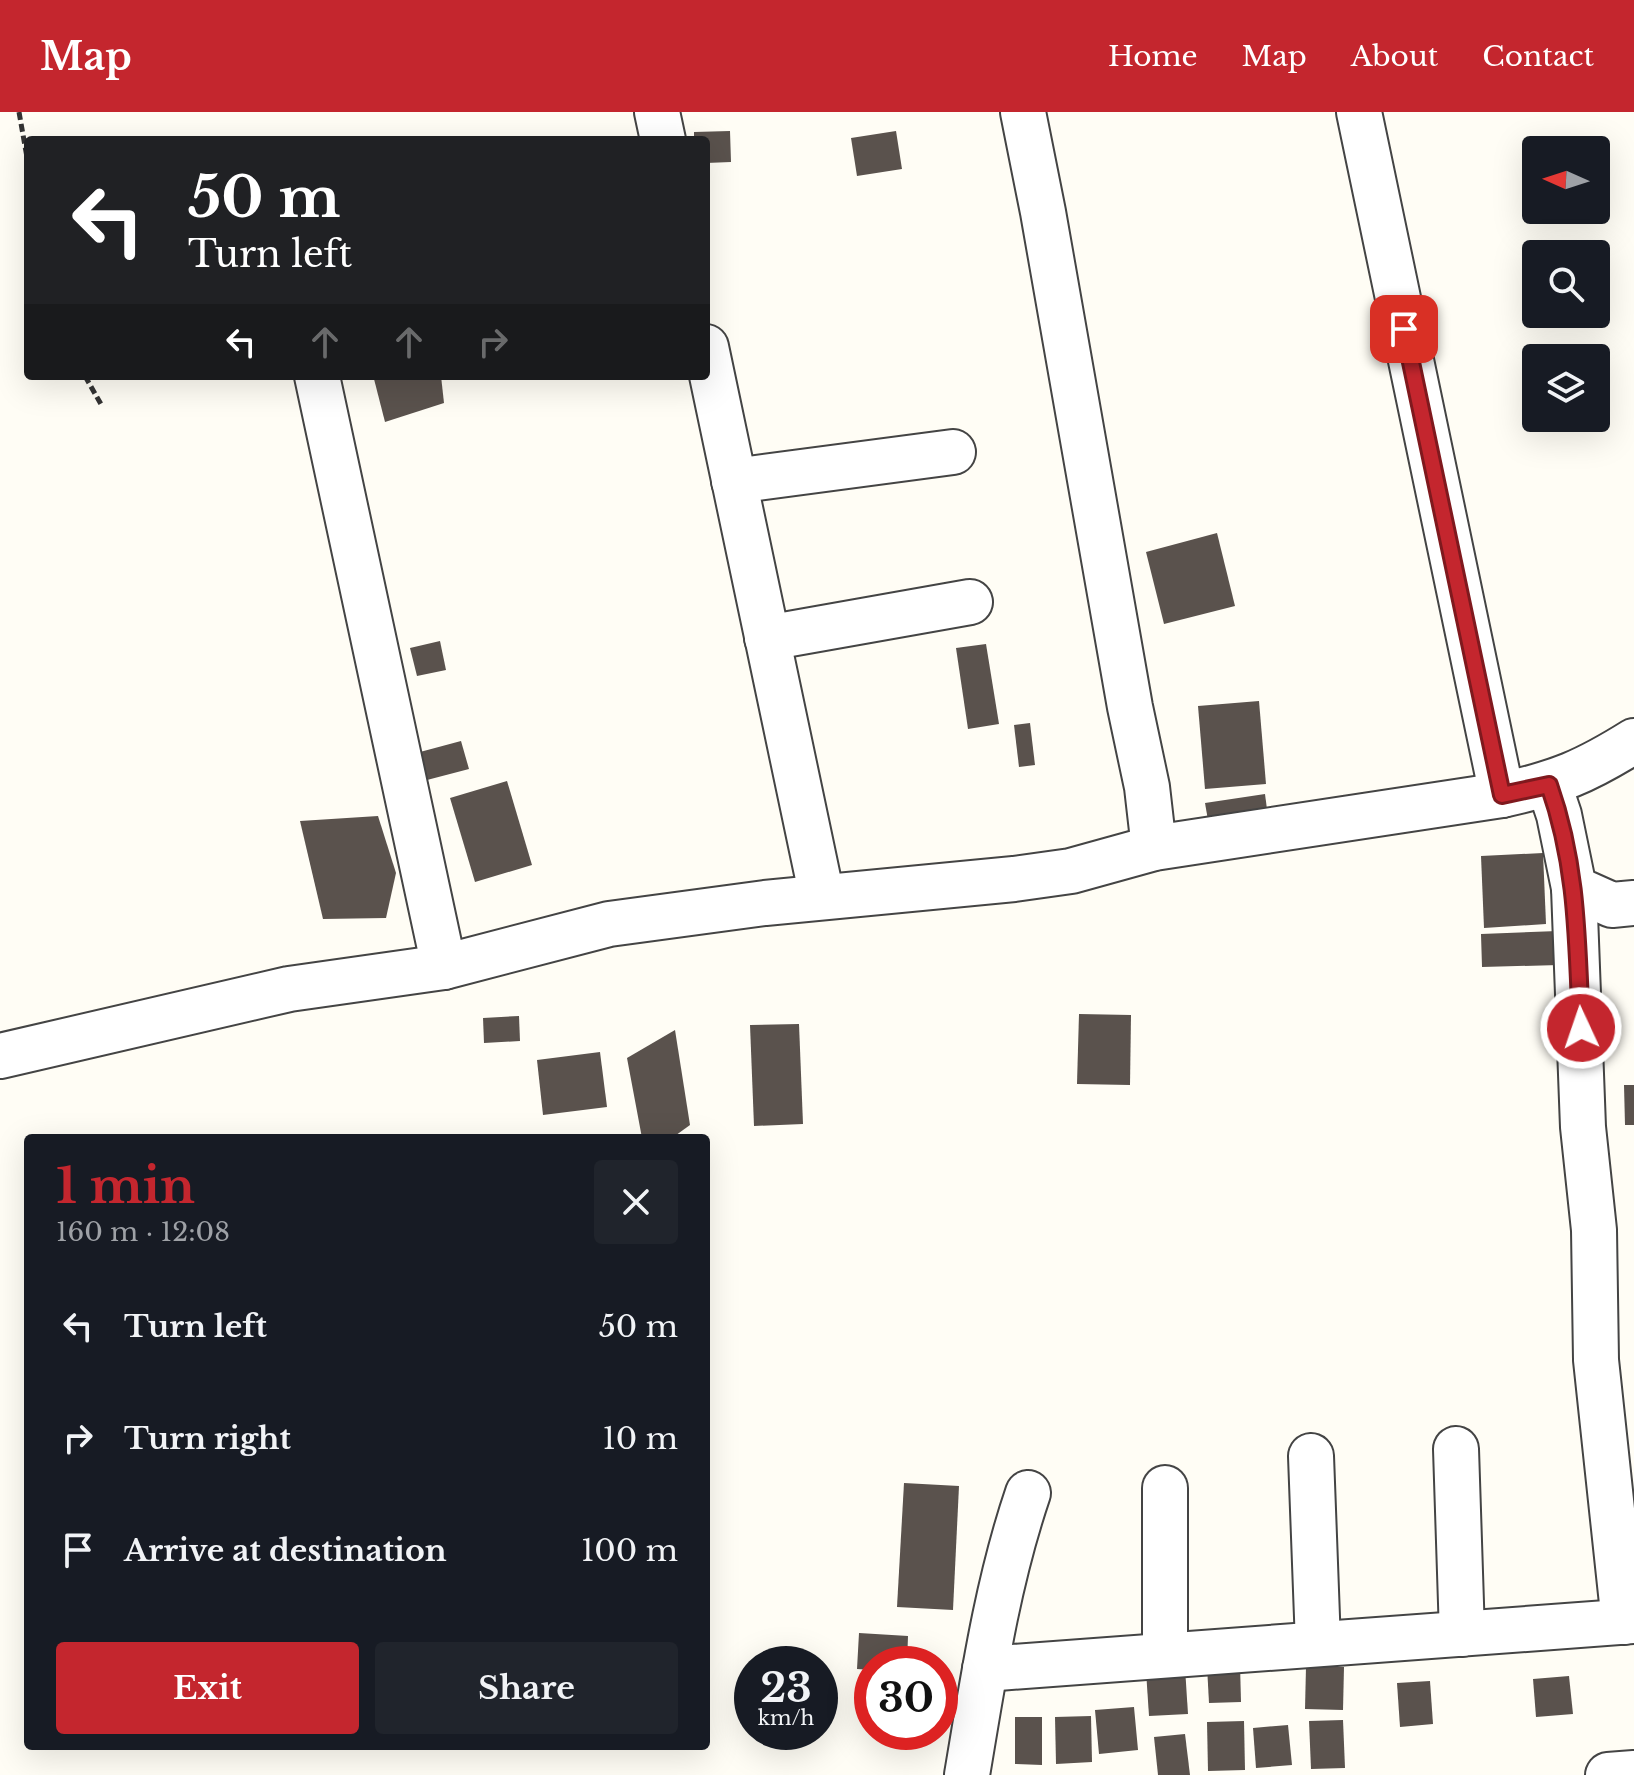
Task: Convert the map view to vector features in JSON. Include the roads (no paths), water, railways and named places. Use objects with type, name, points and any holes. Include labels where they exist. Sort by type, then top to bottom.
[{"type":"street","points":[[657,112],[662,136]]},
{"type":"street","points":[[1023,112],[1147,787],[1154,848]]},
{"type":"street","points":[[1359,112],[1502,795]]},
{"type":"street","points":[[710,366],[822,897]]},
{"type":"street","points":[[318,380],[444,967]]},
{"type":"street","points":[[734,481],[953,452]]},
{"type":"street","points":[[767,638],[970,602]]},
{"type":"street","points":[[0,1056],[289,989],[444,967],[609,924],[822,897],[1071,871],[1154,848],[1502,795],[1549,785],[1592,767],[1634,741]]},
{"type":"street","points":[[985,1669],[1629,1621],[1596,1360],[1593,1216],[1583,1127],[1574,888],[1559,815],[1549,785]]},
{"type":"street","points":[[1574,888],[1612,905],[1634,903]]},
{"type":"street","points":[[1456,1449],[1462,1634]]},
{"type":"street","points":[[1311,1456],[1318,1644]]},
{"type":"street","points":[[1165,1488],[1165,1655]]},
{"type":"street","points":[[967,1775],[985,1669],[1013,1539],[1028,1493]]},
{"type":"street","points":[[1608,1775],[1634,1773]]}]
